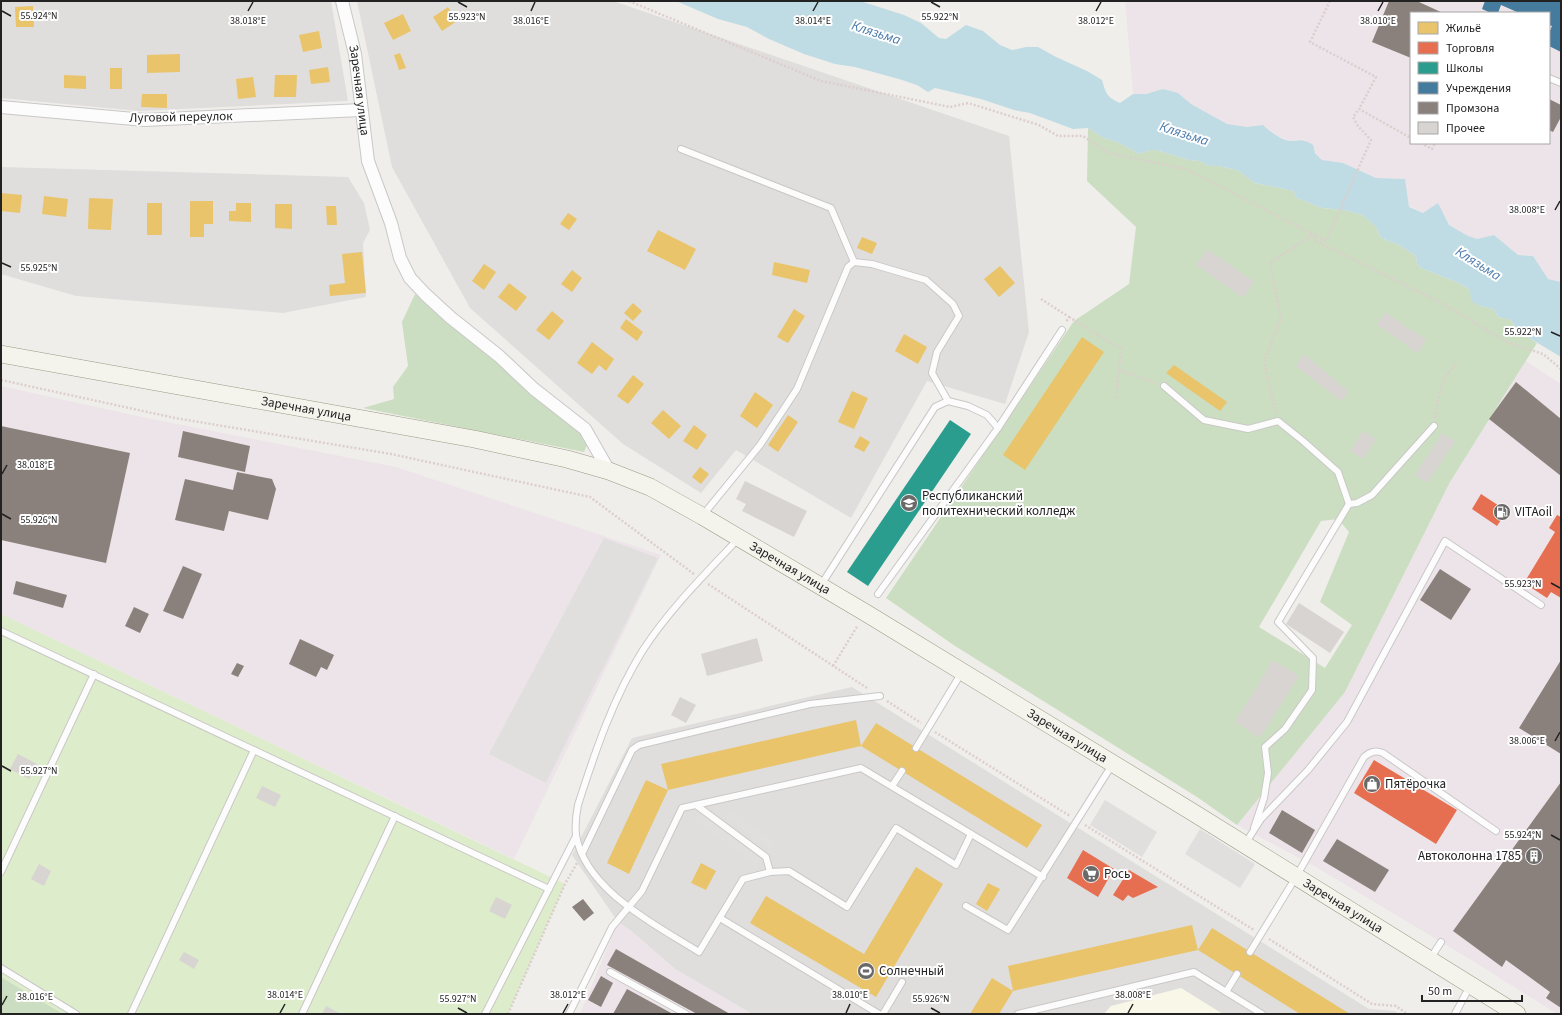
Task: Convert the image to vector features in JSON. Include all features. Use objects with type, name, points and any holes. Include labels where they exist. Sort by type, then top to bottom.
[{"type":"street","name":"Заречная улица","points":[[342,1],[355,54],[368,161],[391,223],[400,258],[410,278],[450,317],[499,356],[534,388],[585,429],[609,471]]},
{"type":"street","name":"Луговой переулок","points":[[1,106],[145,120],[361,110]]},
{"type":"street","name":"Заречная улица","points":[[1,354],[474,439],[567,459],[609,471],[650,487],[821,586],[1245,845],[1517,1014]]},
{"type":"lane","points":[[1550,78],[1561,83]]},
{"type":"lane","points":[[681,149],[831,208],[854,262]]},
{"type":"lane","points":[[854,262],[872,264],[926,280],[953,304],[959,316],[937,352],[932,373],[948,401]]},
{"type":"lane","points":[[702,516],[760,444],[797,389],[848,268],[854,262]]},
{"type":"lane","points":[[878,594],[998,428],[1062,330]]},
{"type":"lane","points":[[1164,386],[1204,420],[1248,429],[1278,421],[1338,472],[1349,504]]},
{"type":"lane","points":[[821,586],[935,407],[948,401],[968,406],[987,415],[998,428]]},
{"type":"lane","points":[[1349,504],[1357,503],[1372,495],[1434,426]]},
{"type":"lane","points":[[1245,845],[1254,828],[1264,798],[1268,773],[1264,747],[1285,729],[1312,690],[1313,658],[1278,622],[1349,504]]},
{"type":"lane","points":[[739,538],[700,579],[655,633],[643,650],[615,702],[578,805],[575,822],[576,836],[582,854],[598,881],[629,907],[699,952],[743,879],[770,872],[789,871],[847,907],[896,828],[956,865],[971,834]]},
{"type":"lane","points":[[1254,828],[1308,770],[1347,722],[1445,541],[1541,604]]},
{"type":"lane","points":[[1,631],[549,889]]},
{"type":"lane","points":[[916,748],[962,672]]},
{"type":"lane","points":[[1,872],[94,674]]},
{"type":"lane","points":[[582,854],[632,750],[639,745],[810,704],[880,696]]},
{"type":"lane","points":[[131,1014],[254,750]]},
{"type":"lane","points":[[1250,952],[1296,877],[1364,757],[1370,752],[1377,751],[1383,753],[1496,830]]},
{"type":"lane","points":[[966,906],[1008,930],[1043,877],[1113,764]]},
{"type":"lane","points":[[569,1014],[612,927],[642,891],[682,808],[861,768],[1043,877]]},
{"type":"lane","points":[[892,786],[902,771]]},
{"type":"lane","points":[[696,805],[766,857],[770,872]]},
{"type":"lane","points":[[302,1014],[395,816]]},
{"type":"lane","points":[[485,1014],[576,836]]},
{"type":"lane","points":[[720,918],[879,1014]]},
{"type":"lane","points":[[1430,960],[1441,942]]},
{"type":"lane","points":[[1,968],[76,1014]]},
{"type":"lane","points":[[610,972],[686,1014]]},
{"type":"lane","points":[[1018,1014],[1194,972],[1262,1014]]},
{"type":"lane","points":[[1226,992],[1237,974]]},
{"type":"lane","points":[[883,1014],[902,982]]},
{"type":"lane","points":[[1454,1014],[1471,985]]},
{"type":"path","points":[[629,1],[822,81],[950,107],[968,103],[1039,125],[1058,136],[1083,136],[1109,154],[1186,169],[1314,233],[1326,241],[1371,140],[1358,126],[1353,117],[1359,110],[1376,77],[1310,42],[1330,1]]},
{"type":"path","points":[[1359,110],[1410,137]]},
{"type":"path","points":[[1423,144],[1432,149],[1434,144]]},
{"type":"path","points":[[1314,233],[1316,241],[1443,304],[1507,342],[1543,354],[1561,369]]},
{"type":"path","points":[[1278,421],[1264,361],[1281,319],[1270,263],[1314,233]]},
{"type":"path","points":[[1041,299],[1121,349],[1116,399]]},
{"type":"path","points":[[1062,330],[1069,317]]},
{"type":"path","points":[[1434,426],[1439,391],[1447,373],[1457,362]]},
{"type":"path","points":[[1119,370],[1164,386]]},
{"type":"path","points":[[1,380],[175,418],[391,454],[590,497],[700,579]]},
{"type":"path","points":[[833,666],[859,624]]},
{"type":"path","points":[[1078,821],[1372,1004],[1396,1006],[1407,1014]]},
{"type":"path","points":[[508,1014],[565,884],[582,854]]},
{"type":"shaded area","points":[[2,1],[331,1],[348,101],[139,111],[1,98]]},
{"type":"shaded area","points":[[357,1],[613,1],[1009,136],[1029,332],[1005,404],[927,381],[851,518],[736,450],[701,493],[623,444],[470,308],[392,167]]},
{"type":"shaded area","points":[[1125,1],[1561,1],[1561,282],[1548,279],[1533,256],[1518,255],[1494,235],[1477,239],[1468,236],[1449,225],[1438,203],[1423,213],[1409,206],[1405,179],[1376,178],[1343,163],[1322,160],[1304,139],[1290,141],[1278,136],[1263,125],[1247,127],[1227,124],[1191,104],[1178,93],[1163,89],[1146,94],[1133,94]]},
{"type":"shaded area","points":[[1,167],[348,177],[364,203],[370,230],[363,243],[366,297],[283,313],[76,296],[1,274]]},
{"type":"shaded area","points":[[1526,361],[1561,384],[1561,1014],[1557,1014],[1476,963],[1314,866],[1237,825],[1345,692],[1450,482]]},
{"type":"shaded area","points":[[1,386],[142,417],[396,467],[661,555],[514,859],[1,614]]},
{"type":"shaded area","points":[[604,538],[658,558],[546,783],[489,754]]},
{"type":"shaded area","name":"Солнечный","points":[[852,687],[1369,1009],[1395,1011],[1399,1014],[752,1014],[675,969],[630,930],[618,922],[572,855],[632,738]]},
{"type":"shaded area","points":[[1105,800],[1157,832],[1142,857],[1090,825]]},
{"type":"shaded area","points":[[732,811],[776,843],[771,850],[727,818]]},
{"type":"shaded area","points":[[700,813],[762,857],[756,865],[695,821]]},
{"type":"shaded area","points":[[1200,829],[1255,864],[1240,888],[1185,854]]},
{"type":"shaded area","points":[[618,922],[630,930],[675,969],[752,1014],[580,1014]]},
{"type":"shaded area","points":[[1181,988],[1223,1014],[1104,1014],[1111,1006]]},
{"type":"green space","points":[[1088,128],[1104,138],[1120,143],[1139,154],[1156,150],[1189,160],[1200,161],[1209,166],[1218,166],[1237,170],[1255,183],[1294,191],[1295,197],[1322,208],[1344,210],[1363,215],[1376,227],[1381,238],[1399,245],[1416,256],[1417,264],[1421,268],[1461,284],[1470,290],[1480,306],[1494,309],[1498,317],[1511,320],[1518,331],[1537,343],[1450,482],[1345,692],[1237,825],[1197,797],[955,646],[886,598],[1074,321],[1129,284],[1136,227],[1087,181]],"holes":[[[1338,519],[1349,532],[1320,602],[1352,625],[1325,668],[1259,627],[1321,521]]]},
{"type":"green space","points":[[415,294],[581,434],[587,445],[584,452],[363,408],[394,399],[393,387],[408,366],[402,322]]},
{"type":"green space","points":[[1,614],[565,884],[508,1014],[63,1014],[1,977]]},
{"type":"green space","points":[[1,977],[63,1014],[1,1014]]},
{"type":"water","name":"Клязьма","points":[[676,1],[860,1],[904,15],[921,23],[939,38],[946,39],[966,25],[983,31],[1000,45],[1012,50],[1026,47],[1038,47],[1087,71],[1102,80],[1109,97],[1120,103],[1133,94],[1146,94],[1163,89],[1178,93],[1191,104],[1227,124],[1247,127],[1263,125],[1276,135],[1288,141],[1306,141],[1313,145],[1315,153],[1322,160],[1343,163],[1376,178],[1405,179],[1409,207],[1423,213],[1438,203],[1449,225],[1468,236],[1477,239],[1494,235],[1518,255],[1533,256],[1548,279],[1561,282],[1561,357],[1518,331],[1511,320],[1498,317],[1494,309],[1480,306],[1471,301],[1470,290],[1461,284],[1421,268],[1417,264],[1416,256],[1399,245],[1381,238],[1376,227],[1363,215],[1344,210],[1322,208],[1295,197],[1294,191],[1255,183],[1237,170],[1218,166],[1209,166],[1200,161],[1189,160],[1156,150],[1139,154],[1120,143],[1104,138],[1088,128],[1073,129],[1030,113],[1014,110],[981,99],[935,88],[928,92],[917,85],[899,79],[855,67],[835,64],[804,54],[769,39],[747,27],[718,19]]},
{"type":"building: Жильё","points":[[33,6],[34,27],[16,27],[15,7]]},
{"type":"building: Жильё","points":[[448,7],[457,21],[442,31],[433,17]]},
{"type":"building: Жильё","points":[[403,14],[411,31],[393,40],[384,23]]},
{"type":"building: Жильё","points":[[319,31],[322,48],[303,52],[299,35]]},
{"type":"building: Жильё","points":[[400,53],[406,68],[399,70],[394,55]]},
{"type":"building: Жильё","points":[[180,54],[180,72],[147,73],[147,55]]},
{"type":"building: Жильё","points":[[328,67],[330,82],[311,84],[309,70]]},
{"type":"building: Жильё","points":[[110,68],[122,68],[122,89],[110,89]]},
{"type":"building: Жильё","points":[[64,75],[86,76],[86,89],[64,88]]},
{"type":"building: Жильё","points":[[275,75],[297,75],[296,97],[274,97]]},
{"type":"building: Жильё","points":[[253,77],[256,97],[238,99],[236,79]]},
{"type":"building: Жильё","points":[[142,94],[167,94],[167,108],[141,107]]},
{"type":"building: Жильё","points":[[1,193],[22,195],[20,213],[1,211]]},
{"type":"building: Жильё","points":[[44,196],[68,199],[66,217],[42,214]]},
{"type":"building: Жильё","points":[[89,198],[113,199],[111,230],[88,229]]},
{"type":"building: Жильё","points":[[190,201],[213,201],[213,224],[204,224],[204,237],[190,237]]},
{"type":"building: Жильё","points":[[147,203],[162,203],[162,235],[147,235]]},
{"type":"building: Жильё","points":[[236,203],[251,203],[251,222],[229,221],[229,211],[236,211]]},
{"type":"building: Жильё","points":[[275,204],[292,204],[292,229],[275,228]]},
{"type":"building: Жильё","points":[[326,206],[336,206],[337,225],[327,225]]},
{"type":"building: Жильё","points":[[568,213],[577,219],[569,230],[560,224]]},
{"type":"building: Жильё","points":[[658,230],[696,249],[685,270],[647,251]]},
{"type":"building: Жильё","points":[[862,237],[877,243],[872,254],[857,248]]},
{"type":"building: Жильё","points":[[362,252],[366,293],[330,296],[329,285],[345,283],[342,254]]},
{"type":"building: Жильё","points":[[774,262],[810,270],[807,283],[772,275]]},
{"type":"building: Жильё","points":[[484,264],[496,272],[484,290],[472,281]]},
{"type":"building: Жильё","points":[[1000,266],[1015,283],[999,297],[984,279]]},
{"type":"building: Жильё","points":[[572,270],[582,278],[572,292],[561,284]]},
{"type":"building: Жильё","points":[[509,283],[527,297],[516,311],[498,297]]},
{"type":"building: Жильё","points":[[633,303],[642,311],[633,321],[624,313]]},
{"type":"building: Жильё","points":[[794,309],[805,316],[788,343],[777,337]]},
{"type":"building: Жильё","points":[[552,311],[564,321],[549,340],[536,330]]},
{"type":"building: Жильё","points":[[626,319],[643,332],[637,341],[620,328]]},
{"type":"building: Жильё","points":[[904,334],[927,347],[918,364],[895,351]]},
{"type":"building: Жильё","points":[[1082,337],[1104,352],[1025,470],[1003,455]]},
{"type":"building: Жильё","points":[[592,342],[614,359],[606,371],[599,365],[592,374],[577,363]]},
{"type":"building: Жильё","points":[[1174,365],[1227,402],[1220,411],[1166,373]]},
{"type":"building: Жильё","points":[[633,375],[644,384],[628,404],[617,396]]},
{"type":"building: Жильё","points":[[852,391],[868,398],[854,429],[838,422]]},
{"type":"building: Жильё","points":[[755,392],[773,405],[757,428],[740,416]]},
{"type":"building: Жильё","points":[[663,410],[681,426],[669,439],[651,423]]},
{"type":"building: Жильё","points":[[788,415],[798,422],[778,452],[768,445]]},
{"type":"building: Жильё","points":[[694,425],[707,435],[697,450],[683,441]]},
{"type":"building: Жильё","points":[[860,436],[870,442],[864,452],[854,447]]},
{"type":"building: Жильё","points":[[700,467],[709,474],[701,484],[692,477]]},
{"type":"building: Жильё","points":[[856,720],[861,746],[668,790],[661,764]]},
{"type":"building: Жильё","points":[[876,723],[1042,825],[1027,848],[861,746]]},
{"type":"building: Жильё","points":[[646,780],[668,790],[629,874],[607,863]]},
{"type":"building: Жильё","points":[[701,863],[716,871],[706,890],[691,883]]},
{"type":"building: Жильё","points":[[916,867],[943,884],[876,997],[750,923],[766,896],[864,954]]},
{"type":"building: Жильё","points":[[988,883],[1000,889],[987,911],[976,904]]},
{"type":"building: Жильё","points":[[1192,925],[1198,950],[1013,991],[1008,966]]},
{"type":"building: Жильё","points":[[1212,928],[1350,1014],[1300,1014],[1198,950]]},
{"type":"building: Жильё","points":[[992,978],[1013,991],[999,1014],[970,1014]]},
{"type":"building: Торговля","points":[[1481,494],[1507,511],[1497,526],[1472,509]]},
{"type":"building: Торговля","points":[[1557,515],[1561,517],[1561,598],[1551,592],[1547,598],[1524,583],[1555,532],[1549,528]]},
{"type":"building: Торговля","points":[[1374,760],[1457,810],[1436,844],[1354,793]]},
{"type":"building: Торговля","name":"Рось","points":[[1083,850],[1114,869],[1098,897],[1067,878]]},
{"type":"building: Торговля","points":[[1129,870],[1158,887],[1133,898],[1128,895],[1123,901],[1113,895]]},
{"type":"building: Школы","name":"Республиканский политехнический колледж","points":[[950,420],[971,434],[868,586],[847,572]]},
{"type":"building: Учреждения","points":[[1485,1],[1561,1],[1561,52],[1550,46],[1550,31],[1552,26],[1550,25],[1550,12],[1517,12],[1501,5],[1498,12],[1489,12],[1482,9]]},
{"type":"building: Промзона","points":[[1389,1],[1419,1],[1441,12],[1410,12],[1410,58],[1372,42]]},
{"type":"building: Промзона","points":[[1550,100],[1561,105],[1561,117],[1553,132],[1550,130]]},
{"type":"building: Промзона","points":[[1516,382],[1561,419],[1561,476],[1489,419]]},
{"type":"building: Промзона","points":[[1,426],[130,453],[106,563],[1,540]]},
{"type":"building: Промзона","points":[[183,431],[250,446],[245,472],[178,457]]},
{"type":"building: Промзона","points":[[237,472],[272,479],[276,489],[268,520],[229,511],[224,531],[175,520],[185,479],[233,490]]},
{"type":"building: Промзона","points":[[183,566],[202,574],[183,619],[163,611]]},
{"type":"building: Промзона","points":[[1440,569],[1471,589],[1451,620],[1420,600]]},
{"type":"building: Промзона","points":[[16,581],[67,595],[63,608],[13,594]]},
{"type":"building: Промзона","points":[[134,607],[149,614],[140,633],[125,626]]},
{"type":"building: Промзона","points":[[300,639],[334,655],[327,670],[321,667],[316,677],[289,664]]},
{"type":"building: Промзона","points":[[1561,660],[1561,754],[1519,728]]},
{"type":"building: Промзона","points":[[237,663],[244,666],[238,677],[231,674]]},
{"type":"building: Промзона","name":"Автоколонна 1785","points":[[1561,782],[1561,1008],[1546,998],[1550,992],[1506,960],[1502,967],[1453,931]]},
{"type":"building: Промзона","points":[[1282,810],[1315,830],[1302,853],[1269,833]]},
{"type":"building: Промзона","points":[[1337,839],[1389,870],[1375,892],[1323,861]]},
{"type":"building: Промзона","points":[[583,899],[594,913],[584,921],[572,907]]},
{"type":"building: Промзона","points":[[616,949],[730,1014],[697,1014],[607,965]]},
{"type":"building: Промзона","points":[[601,976],[613,983],[601,1007],[588,1000]]},
{"type":"building: Промзона","points":[[627,989],[673,1014],[613,1014]]},
{"type":"building: Прочее","points":[[1207,249],[1254,282],[1243,298],[1196,265]]},
{"type":"building: Прочее","points":[[1385,312],[1426,340],[1418,353],[1377,325]]},
{"type":"building: Прочее","points":[[1304,354],[1349,392],[1341,401],[1296,366]]},
{"type":"building: Прочее","points":[[1363,431],[1376,439],[1363,459],[1350,451]]},
{"type":"building: Прочее","points":[[1442,433],[1455,442],[1427,483],[1415,475]]},
{"type":"building: Прочее","points":[[745,481],[807,511],[794,537],[742,511],[746,504],[736,499]]},
{"type":"building: Прочее","points":[[1299,603],[1344,632],[1330,653],[1286,624]]},
{"type":"building: Прочее","points":[[757,638],[763,661],[707,676],[701,654]]},
{"type":"building: Прочее","points":[[1273,660],[1299,676],[1260,738],[1235,722]]},
{"type":"building: Прочее","points":[[680,697],[696,705],[686,723],[671,715]]},
{"type":"building: Прочее","points":[[18,754],[37,764],[29,779],[10,769]]},
{"type":"building: Прочее","points":[[262,786],[281,795],[275,807],[256,798]]},
{"type":"building: Прочее","points":[[39,864],[51,871],[44,886],[31,879]]},
{"type":"building: Прочее","points":[[496,897],[512,905],[505,919],[489,911]]},
{"type":"building: Прочее","points":[[184,952],[199,960],[194,969],[179,960]]},
{"type":"building: Прочее","points":[[326,1006],[341,1014],[322,1014]]},
{"type":"place","name":"Республиканский политехнический колледж","points":[[909,503]]},
{"type":"place","name":"VITAoil","points":[[1502,512]]},
{"type":"place","name":"Пятёрочка","points":[[1372,784]]},
{"type":"place","name":"Автоколонна 1785","points":[[1534,856]]},
{"type":"place","name":"Рось","points":[[1091,874]]},
{"type":"place","name":"Солнечный","points":[[866,971]]}]
